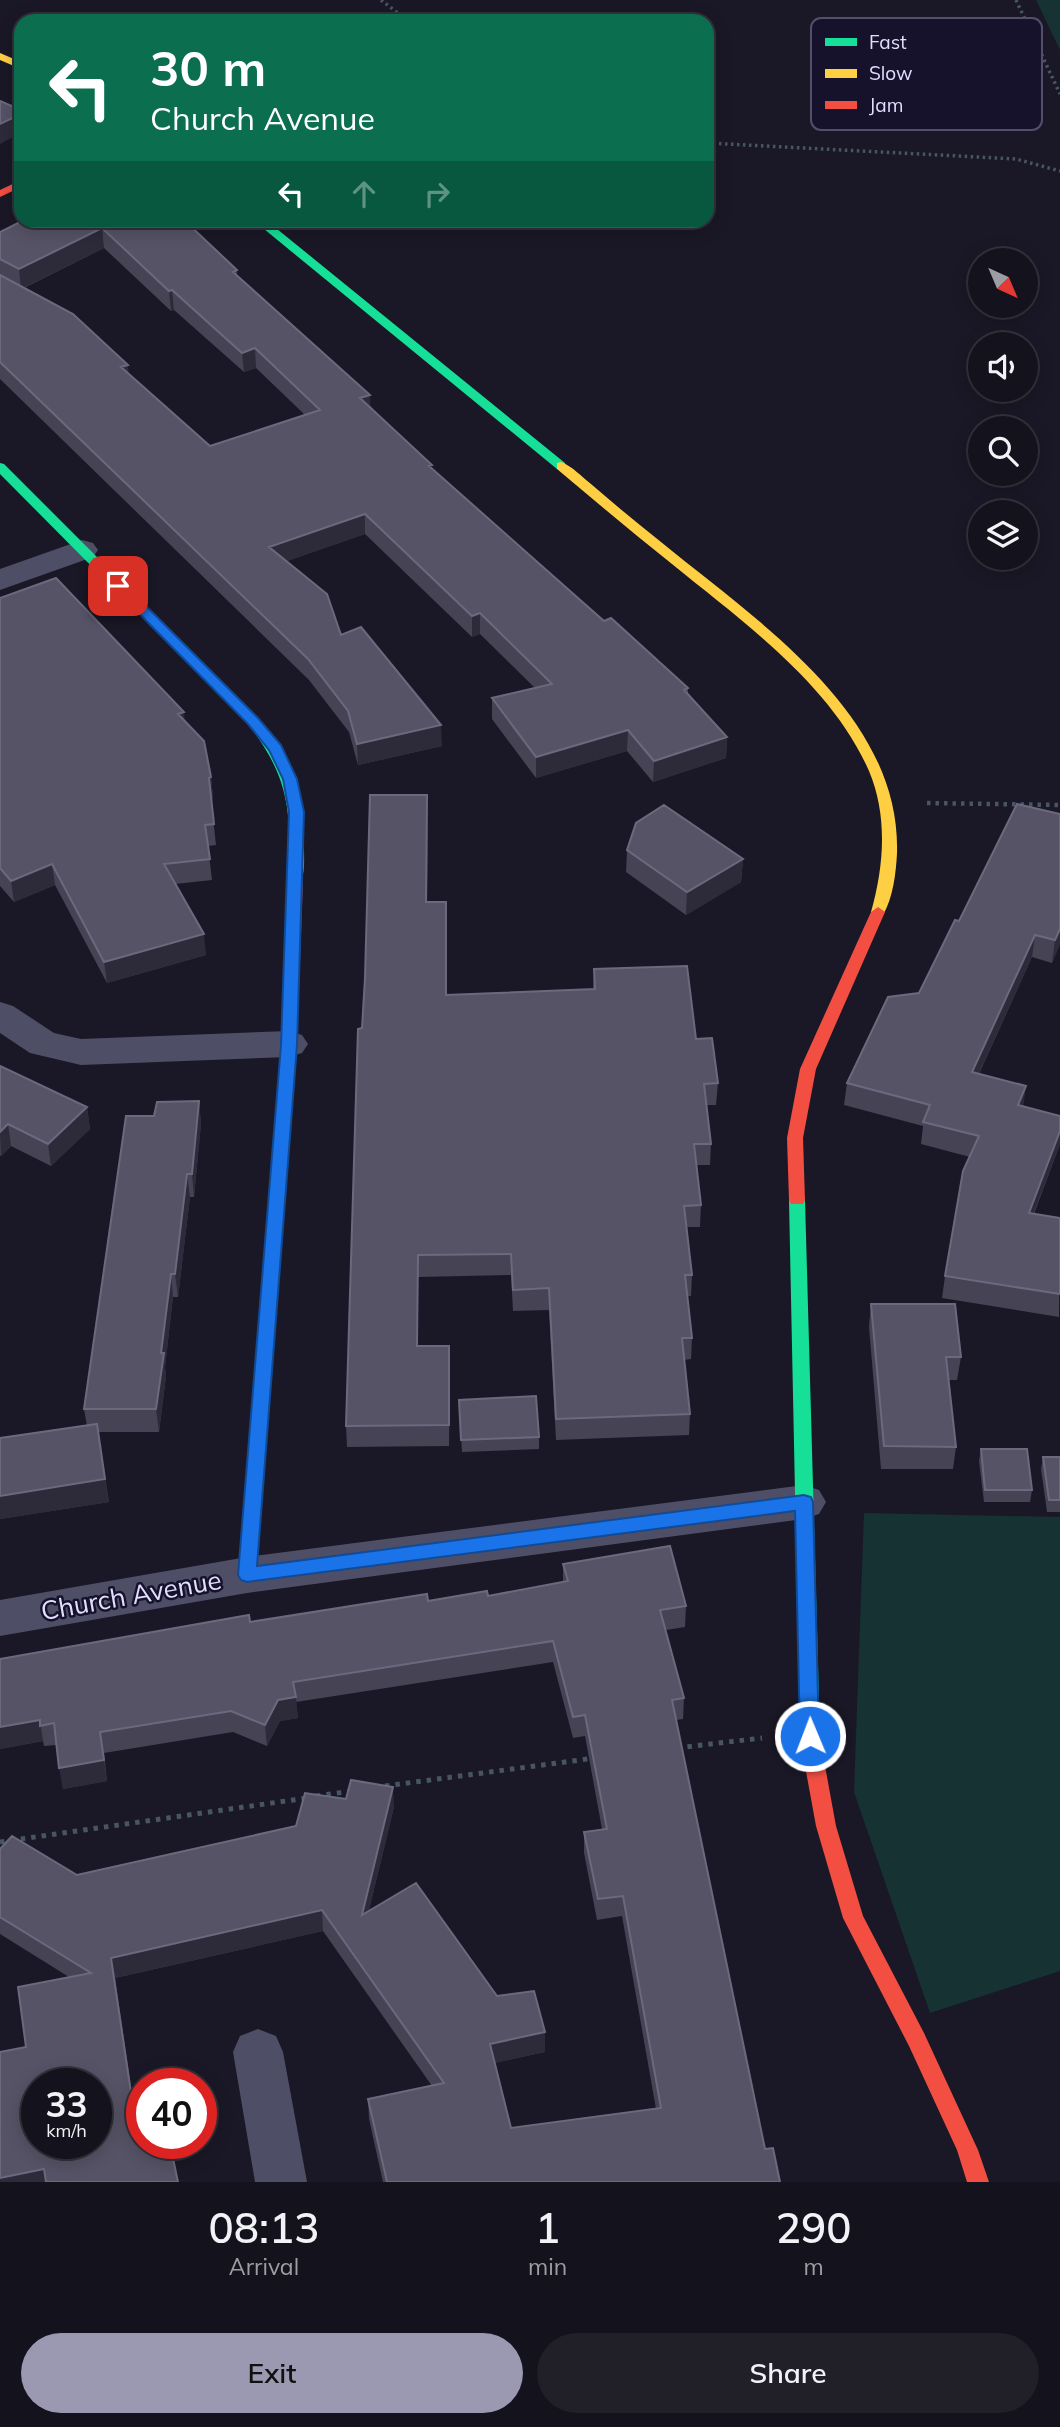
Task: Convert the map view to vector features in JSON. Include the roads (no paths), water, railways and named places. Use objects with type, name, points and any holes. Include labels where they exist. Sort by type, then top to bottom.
[{"type":"street","points":[[268,228],[416,345],[766,636],[823,692],[864,747],[888,803],[890,851],[883,899],[859,959],[813,1050],[795,1138],[810,1736],[826,1826],[853,1918],[917,2040],[967,2150],[978,2182]]},
{"type":"street","points":[[0,467],[253,721],[276,748],[290,779],[296,812],[297,847],[289,1045],[247,1575]]},
{"type":"street","points":[[0,580],[82,550]]},
{"type":"street","points":[[0,1015],[43,1044],[81,1052],[289,1045]]},
{"type":"street","name":"Church Avenue","points":[[0,1618],[247,1575],[804,1502]]},
{"type":"street","points":[[258,2052],[281,2182]]}]
